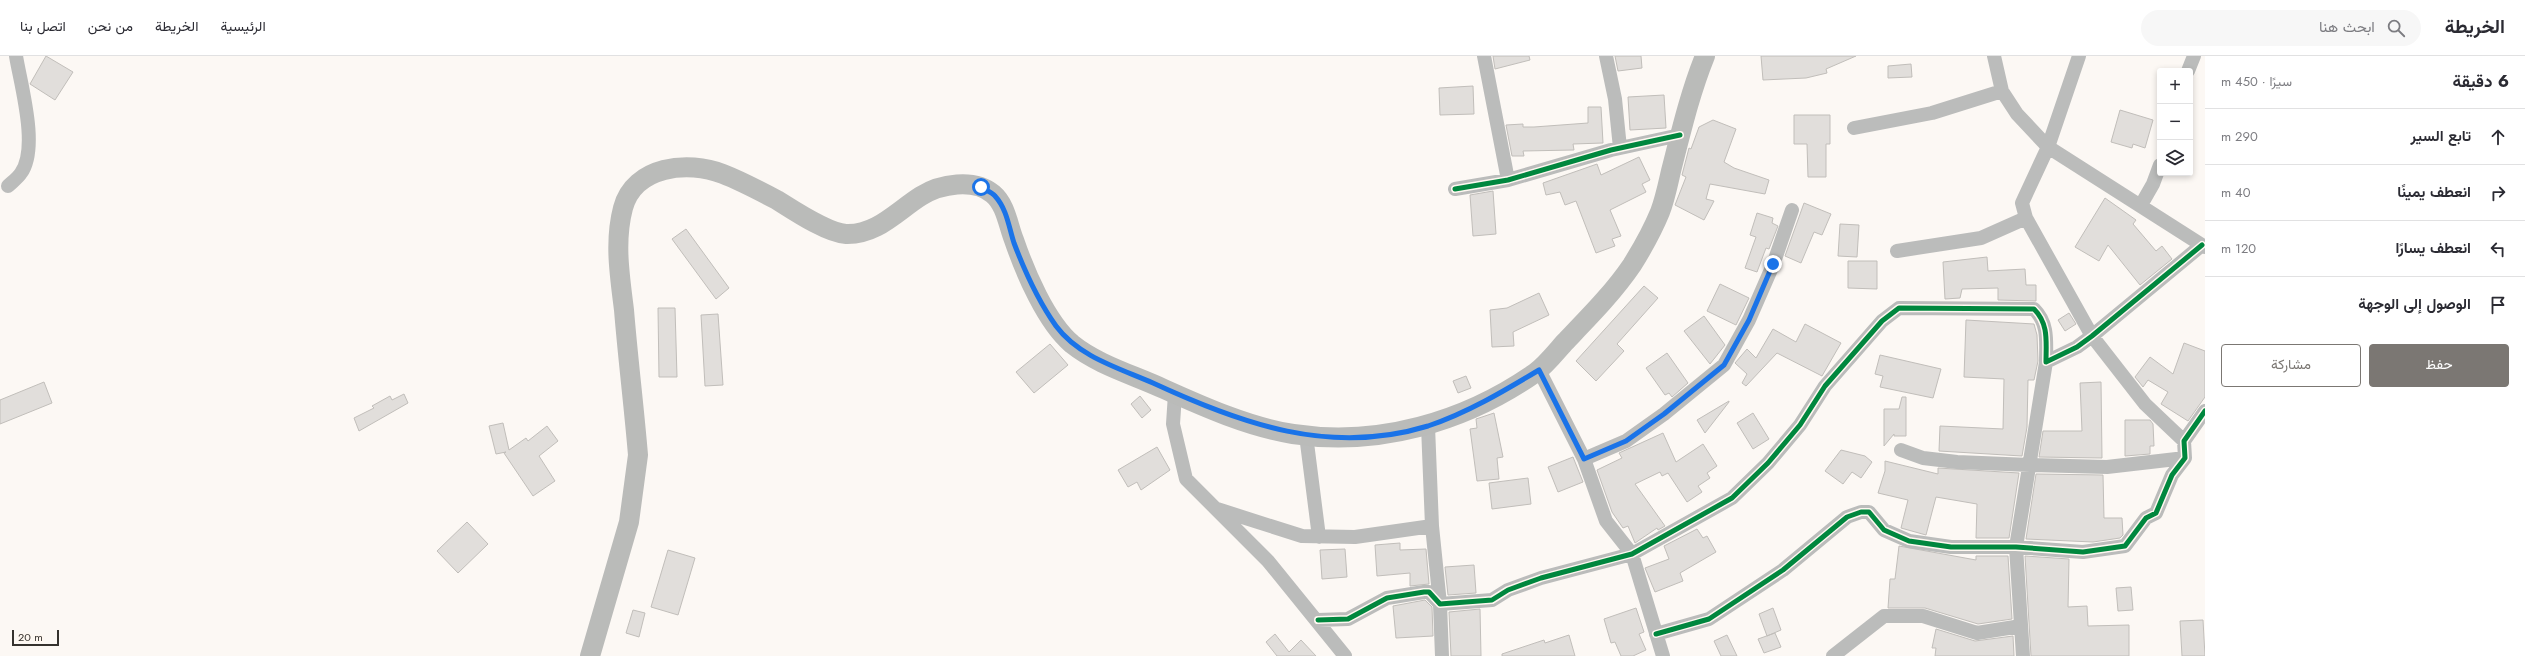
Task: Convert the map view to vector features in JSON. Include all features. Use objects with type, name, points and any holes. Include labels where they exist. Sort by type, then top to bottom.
[{"type":"main road","points":[[590,656],[629,522],[638,455],[618,257],[623,205],[638,183],[654,173],[677,167],[703,168],[723,174],[771,197],[814,222],[844,234],[878,227],[923,194],[948,186],[969,184],[981,187],[995,195],[1004,210],[1014,244],[1041,302],[1068,341],[1085,352],[1175,394],[1258,426],[1306,435],[1356,437],[1397,433],[1428,426],[1501,393],[1539,370],[1596,310],[1632,264],[1661,211],[1680,135],[1705,56]]},
{"type":"street","points":[[8,186],[21,173],[30,149],[30,134],[16,56]]},
{"type":"street","points":[[1484,56],[1508,180]]},
{"type":"street","points":[[1606,56],[1615,99],[1620,148]]},
{"type":"street","points":[[1994,56],[2002,91],[2017,114],[2048,147],[2204,246],[2092,336],[2077,347],[2046,362]]},
{"type":"street","points":[[2079,56],[2048,147],[2022,203],[2026,218],[2092,336],[2145,404],[2184,441]]},
{"type":"street","points":[[2189,68],[2194,56]]},
{"type":"street","points":[[1854,128],[1932,113],[2002,91]]},
{"type":"street","points":[[1454,189],[1508,180],[1620,148],[1680,135]]},
{"type":"street","points":[[2141,205],[2153,184],[2157,173]]},
{"type":"street","points":[[1584,459],[1626,441],[1664,414],[1724,365],[1749,320],[1773,264],[1792,210]]},
{"type":"street","points":[[1897,251],[1981,238],[2026,218]]},
{"type":"street","points":[[1440,604],[1492,600],[1508,590],[1541,578],[1632,554],[1732,498],[1768,463],[1800,425],[1826,386],[1882,321],[1899,308],[2034,309],[2041,316],[2046,328],[2046,362],[2016,547],[2023,656]]},
{"type":"street","points":[[1539,370],[1584,459],[1606,521],[1632,554],[1663,656]]},
{"type":"street","points":[[1175,394],[1173,424],[1186,479],[1268,561],[1318,620],[1346,656]]},
{"type":"street","points":[[1656,634],[1709,619],[1783,570],[1847,517],[1861,512],[1869,512],[1884,530],[1909,541],[1951,547],[2016,547],[2084,552],[2125,546],[2146,518],[2156,513],[2172,475],[2185,458],[2184,441],[2205,411]]},
{"type":"street","points":[[1428,426],[1432,526],[1440,604],[1442,656]]},
{"type":"street","points":[[1306,435],[1319,537]]},
{"type":"street","points":[[1901,450],[1923,458],[1957,462],[2030,465],[2107,467],[2185,458]]},
{"type":"street","points":[[1216,509],[1302,536],[1319,537],[1379,535],[1432,526]]},
{"type":"street","points":[[1318,620],[1348,618],[1387,598],[1424,592],[1429,592],[1440,604]]},
{"type":"street","points":[[1833,656],[1884,616],[1923,616],[1977,633],[2021,626]]},
{"type":"building","points":[[46,56],[73,72],[55,100],[30,84]]},
{"type":"building","points":[[1493,56],[1529,56],[1530,60],[1495,69]]},
{"type":"building","points":[[1615,56],[1641,56],[1642,68],[1618,71]]},
{"type":"building","points":[[1761,56],[1856,56],[1826,69],[1827,73],[1806,78],[1763,80]]},
{"type":"building","points":[[1911,64],[1912,77],[1888,78],[1888,66]]},
{"type":"building","points":[[1473,86],[1474,114],[1440,115],[1439,88]]},
{"type":"building","points":[[1664,95],[1666,128],[1630,130],[1628,97]]},
{"type":"building","points":[[1588,107],[1601,107],[1603,143],[1573,144],[1574,150],[1523,151],[1524,156],[1512,156],[1506,125],[1523,124],[1523,127],[1534,127],[1588,123]]},
{"type":"building","points":[[2120,110],[2153,120],[2145,148],[2133,144],[2132,148],[2111,142]]},
{"type":"building","points":[[1794,115],[1830,115],[1830,144],[1826,144],[1826,177],[1808,177],[1807,144],[1794,144]]},
{"type":"building","points":[[1713,120],[1736,129],[1724,162],[1734,168],[1769,180],[1765,194],[1710,184],[1706,199],[1714,201],[1704,220],[1675,205],[1686,177],[1682,175],[1689,148],[1691,149],[1699,127]]},
{"type":"building","points":[[1639,157],[1650,180],[1642,184],[1646,192],[1610,210],[1621,236],[1612,239],[1615,246],[1596,253],[1576,201],[1565,205],[1560,192],[1546,195],[1543,183],[1597,164],[1601,175]]},
{"type":"building","points":[[1493,191],[1496,234],[1473,236],[1470,195]]},
{"type":"building","points":[[2105,198],[2136,220],[2133,224],[2156,251],[2162,246],[2172,259],[2140,285],[2108,245],[2099,261],[2075,247]]},
{"type":"building","points":[[1804,203],[1831,214],[1822,235],[1814,232],[1801,263],[1785,256]]},
{"type":"building","points":[[1757,213],[1773,218],[1772,223],[1778,226],[1769,249],[1766,248],[1757,272],[1745,268],[1756,237],[1750,235]]},
{"type":"building","points":[[1840,224],[1859,225],[1857,257],[1838,256]]},
{"type":"building","points":[[686,229],[729,288],[716,299],[672,239]]},
{"type":"building","points":[[1987,257],[1988,271],[2025,269],[2026,285],[2036,285],[2036,301],[1998,300],[1998,288],[1962,289],[1960,298],[1945,299],[1943,262]]},
{"type":"building","points":[[1848,261],[1877,261],[1877,289],[1848,288]]},
{"type":"building","points":[[1720,284],[1749,298],[1736,325],[1707,311]]},
{"type":"building","points":[[1644,286],[1658,298],[1617,344],[1624,351],[1596,381],[1576,361]]},
{"type":"building","points":[[1539,293],[1549,315],[1513,332],[1514,346],[1492,347],[1490,310],[1507,308]]},
{"type":"building","points":[[658,308],[675,308],[677,377],[659,377]]},
{"type":"building","points":[[2069,313],[2076,324],[2065,331],[2058,320]]},
{"type":"building","points":[[718,314],[723,385],[705,386],[701,315]]},
{"type":"building","points":[[1704,316],[1725,345],[1710,364],[1684,331]]},
{"type":"building","points":[[1966,320],[2034,324],[2037,335],[2038,361],[2034,380],[2028,380],[2027,427],[2022,456],[1939,451],[1940,426],[2003,429],[2004,379],[1964,377]]},
{"type":"building","points":[[1805,324],[1841,343],[1822,376],[1777,353],[1746,386],[1742,383],[1747,374],[1735,363],[1747,349],[1756,358],[1773,329],[1796,342]]},
{"type":"building","points":[[2184,343],[2205,351],[2205,397],[2188,421],[2161,404],[2168,392],[2148,380],[2143,387],[2135,377],[2150,357],[2173,374]]},
{"type":"building","points":[[1050,344],[1068,365],[1034,393],[1016,372]]},
{"type":"building","points":[[1667,353],[1688,383],[1672,397],[1669,393],[1665,395],[1646,368]]},
{"type":"building","points":[[1880,355],[1941,369],[1933,398],[1880,387],[1883,376],[1875,374]]},
{"type":"building","points":[[1466,376],[1471,388],[1458,393],[1453,381]]},
{"type":"building","points":[[44,382],[52,403],[0,424],[0,400]]},
{"type":"building","points":[[2101,382],[2102,458],[2039,457],[2043,431],[2082,431],[2080,383]]},
{"type":"building","points":[[404,394],[408,403],[359,431],[354,418],[374,408],[372,406],[390,396],[392,400]]},
{"type":"building","points":[[1140,396],[1151,410],[1142,418],[1131,404]]},
{"type":"building","points":[[1902,397],[1906,397],[1906,436],[1894,436],[1894,434],[1884,446],[1884,409],[1899,409]]},
{"type":"building","points":[[1729,402],[1705,433],[1697,420]]},
{"type":"building","points":[[1494,413],[1503,457],[1497,458],[1499,479],[1477,481],[1470,429],[1477,428],[1476,419]]},
{"type":"building","points":[[1753,413],[1769,439],[1753,449],[1737,423]]},
{"type":"building","points":[[2125,420],[2150,420],[2153,424],[2154,446],[2150,446],[2150,454],[2125,456]]},
{"type":"building","points":[[503,423],[509,450],[526,438],[528,441],[547,426],[558,441],[539,456],[555,481],[533,496],[504,453],[506,452],[496,454],[489,426]]},
{"type":"building","points":[[1663,433],[1676,462],[1703,444],[1717,466],[1707,473],[1710,478],[1698,486],[1702,492],[1687,502],[1668,473],[1662,476],[1660,472],[1635,484],[1665,526],[1658,530],[1657,528],[1635,543],[1628,526],[1623,528],[1612,512],[1597,470],[1622,458],[1619,453]]},
{"type":"building","points":[[1157,447],[1170,470],[1141,490],[1137,482],[1128,487],[1118,470]]},
{"type":"building","points":[[1841,450],[1865,456],[1872,462],[1861,478],[1852,472],[1843,484],[1825,471]]},
{"type":"building","points":[[1573,457],[1583,482],[1558,492],[1548,467]]},
{"type":"building","points":[[1885,461],[1938,474],[1938,468],[2019,473],[2009,538],[1976,538],[1977,504],[1936,497],[1926,535],[1901,528],[1908,500],[1878,493],[1885,471]]},
{"type":"building","points":[[2036,474],[2103,475],[2104,518],[2122,518],[2123,535],[2120,538],[2093,542],[2026,539]]},
{"type":"building","points":[[1528,478],[1531,504],[1492,509],[1489,483]]},
{"type":"building","points":[[467,522],[488,544],[458,573],[437,551]]},
{"type":"building","points":[[1697,529],[1703,538],[1707,536],[1716,552],[1680,573],[1683,581],[1655,592],[1645,568],[1669,559],[1664,546]]},
{"type":"building","points":[[1400,543],[1400,550],[1426,549],[1429,584],[1410,586],[1410,573],[1377,576],[1375,545]]},
{"type":"building","points":[[1899,546],[1976,560],[1976,556],[2008,556],[2012,619],[1978,624],[1925,608],[1888,608],[1890,579],[1895,579]]},
{"type":"building","points":[[1345,549],[1347,577],[1322,579],[1320,550]]},
{"type":"building","points":[[668,550],[695,558],[678,615],[651,607]]},
{"type":"building","points":[[2025,556],[2069,559],[2068,607],[2087,606],[2088,626],[2129,625],[2129,656],[2031,656]]},
{"type":"building","points":[[1474,565],[1476,593],[1448,595],[1445,567]]},
{"type":"building","points":[[2131,587],[2133,610],[2118,611],[2116,588]]},
{"type":"building","points":[[1425,600],[1432,607],[1433,636],[1396,638],[1393,606]]},
{"type":"building","points":[[1636,608],[1644,632],[1639,634],[1646,650],[1633,656],[1621,656],[1615,642],[1611,643],[1604,619]]},
{"type":"building","points":[[1773,608],[1781,630],[1767,636],[1759,614]]},
{"type":"building","points":[[1480,609],[1481,656],[1451,656],[1449,612]]},
{"type":"building","points":[[633,610],[645,613],[639,637],[626,633]]},
{"type":"building","points":[[2203,620],[2205,656],[2182,656],[2180,621]]},
{"type":"building","points":[[1936,629],[1975,641],[2013,636],[2014,656],[1935,656],[1936,648],[1932,648]]},
{"type":"building","points":[[1775,633],[1781,647],[1764,653],[1758,639]]},
{"type":"building","points":[[1275,634],[1289,652],[1301,640],[1316,656],[1277,656],[1266,642]]},
{"type":"building","points":[[1569,635],[1575,656],[1502,656],[1502,654],[1544,640],[1545,643]]},
{"type":"building","points":[[1727,635],[1737,656],[1721,656],[1714,641]]},
{"type":"cycle path","points":[[1455,189],[1508,180],[1611,150],[1680,135]]},
{"type":"cycle path","points":[[1318,620],[1348,619],[1387,598],[1424,592],[1429,592],[1440,604],[1492,600],[1508,590],[1541,578],[1632,554],[1732,498],[1768,463],[1800,425],[1825,386],[1882,321],[1899,308],[2034,309],[2042,321],[2046,334],[2046,362],[2077,347],[2092,336],[2202,245]]},
{"type":"cycle path","points":[[1656,634],[1709,619],[1783,570],[1847,517],[1861,512],[1869,512],[1884,530],[1909,541],[1951,547],[2016,547],[2083,552],[2125,546],[2146,518],[2156,513],[2172,475],[2185,458],[2184,441],[2205,411]]},
{"type":"route","points":[[981,187],[995,195],[1004,210],[1014,244],[1041,302],[1068,341],[1112,366],[1215,410],[1258,426],[1289,433],[1327,438],[1397,433],[1428,426],[1501,393],[1539,370],[1584,459],[1626,441],[1664,414],[1724,365],[1749,320],[1773,264]]}]
